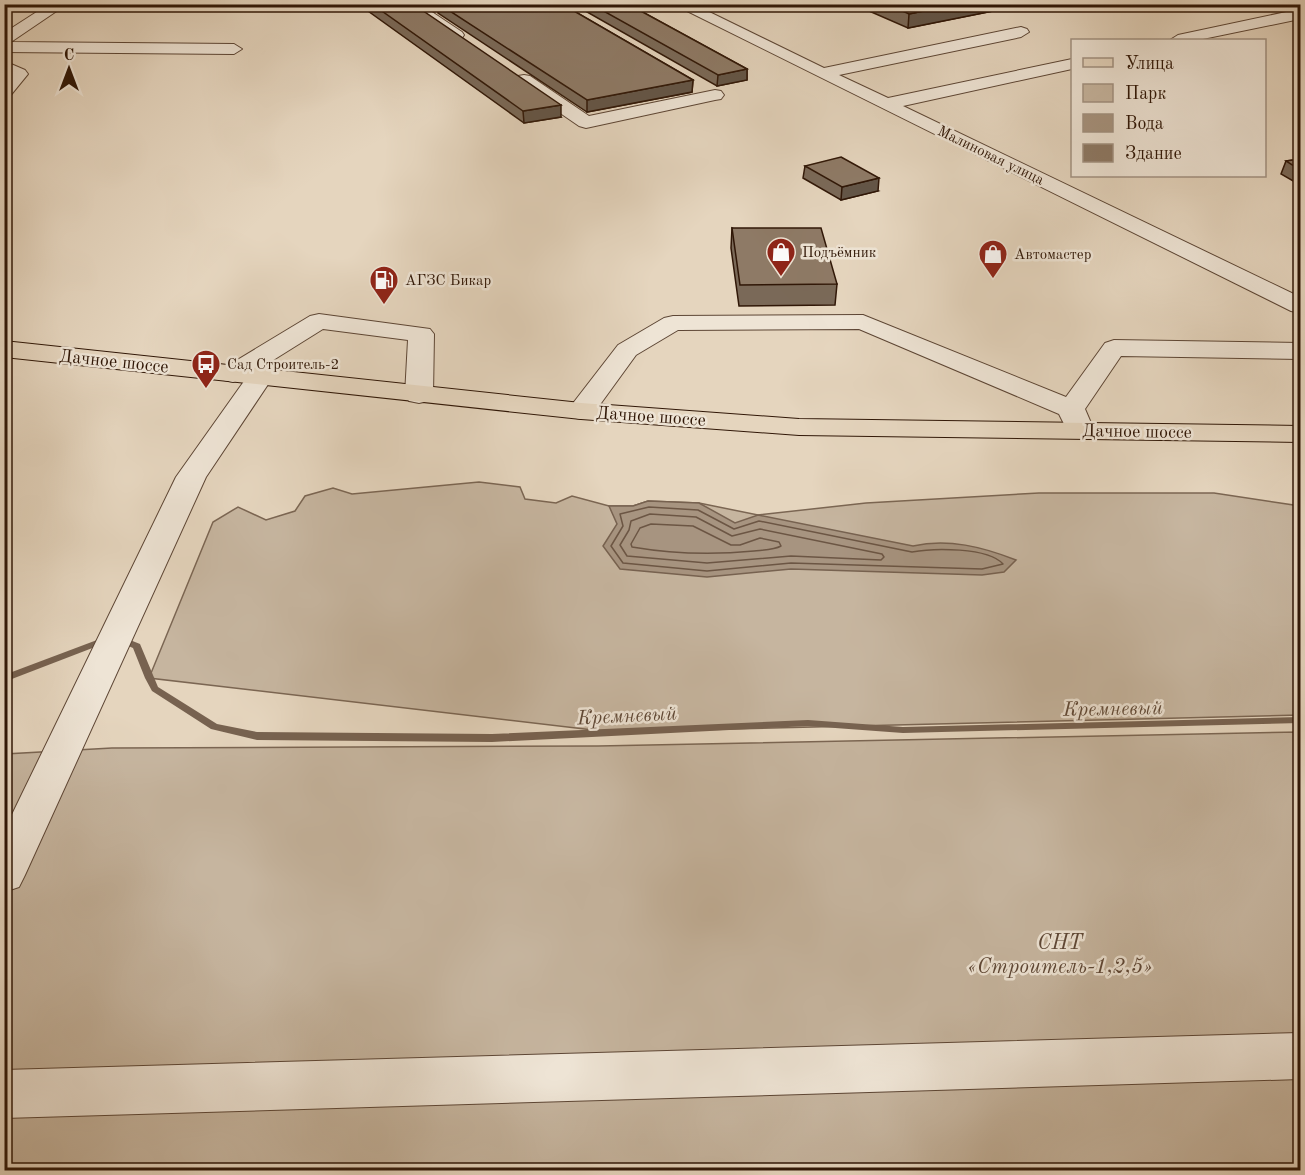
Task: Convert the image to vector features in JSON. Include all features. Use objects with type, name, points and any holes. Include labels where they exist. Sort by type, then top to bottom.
[{"type":"main road","name":"Дачное шоссе","points":[[4,349],[580,411],[800,427],[1076,420],[1300,434]]},
{"type":"street","points":[[4,40],[60,4]]},
{"type":"street","points":[[454,4],[420,10],[468,43]]},
{"type":"street","name":"Малиновая улица","points":[[680,4],[1300,306]]},
{"type":"street","points":[[1183,39],[1300,14]]},
{"type":"street","points":[[822,73],[1021,32]]},
{"type":"street","points":[[4,47],[234,49]]},
{"type":"street","points":[[886,104],[1071,64]]},
{"type":"street","points":[[4,66],[19,74],[4,92]]},
{"type":"street","points":[[508,69],[586,122],[715,95],[695,84]]},
{"type":"street","points":[[4,875],[191,477],[246,376],[320,321],[421,334],[419,394]]},
{"type":"street","points":[[580,411],[627,350],[673,323],[863,322],[1076,420],[1113,348],[1300,351]]},
{"type":"street","points":[[4,1094],[1300,1056]]},
{"type":"green space","points":[[479,482],[520,487],[525,499],[556,503],[572,496],[609,506],[633,506],[648,501],[699,503],[758,515],[866,503],[1039,493],[1214,493],[1300,506],[1300,715],[610,732],[149,678],[213,522],[238,507],[266,520],[295,511],[305,496],[333,488],[352,494]]},
{"type":"green space","name":"СНТ «Строитель-1,2,5»","points":[[1300,732],[1300,1170],[5,1170],[5,754],[112,748],[598,746]]},
{"type":"water","points":[[648,501],[699,503],[735,523],[758,515],[913,546],[939,543],[965,545],[1016,560],[1004,572],[982,575],[791,569],[707,577],[620,569],[603,546],[617,524],[609,506],[633,506]]},
{"type":"building","points":[[372,4],[413,4],[561,105],[523,111]]},
{"type":"building","points":[[439,4],[562,4],[693,80],[587,100]]},
{"type":"building","points":[[591,4],[628,4],[747,69],[718,75]]},
{"type":"building","points":[[887,4],[958,4],[909,14]]},
{"type":"building","points":[[841,157],[879,178],[842,187],[805,166]]},
{"type":"building","points":[[1300,159],[1300,170],[1286,161]]},
{"type":"building","name":"Подъёмник","points":[[732,228],[821,228],[837,284],[740,285]]},
{"type":"waterway","name":"Кремневый","points":[[120,639],[137,646],[155,689],[214,727],[257,736],[492,738],[808,723],[903,730],[1300,720]]},
{"type":"waterway","name":"Кремневый","points":[[4,679],[105,640]]},
{"type":"place","name":"Подъёмник","points":[[781,278]]},
{"type":"place","name":"Автомастер","points":[[993,280]]},
{"type":"place","name":"АГЗС Бикар","points":[[384,306]]},
{"type":"place","name":"Сад Строитель-2","points":[[206,390]]}]
